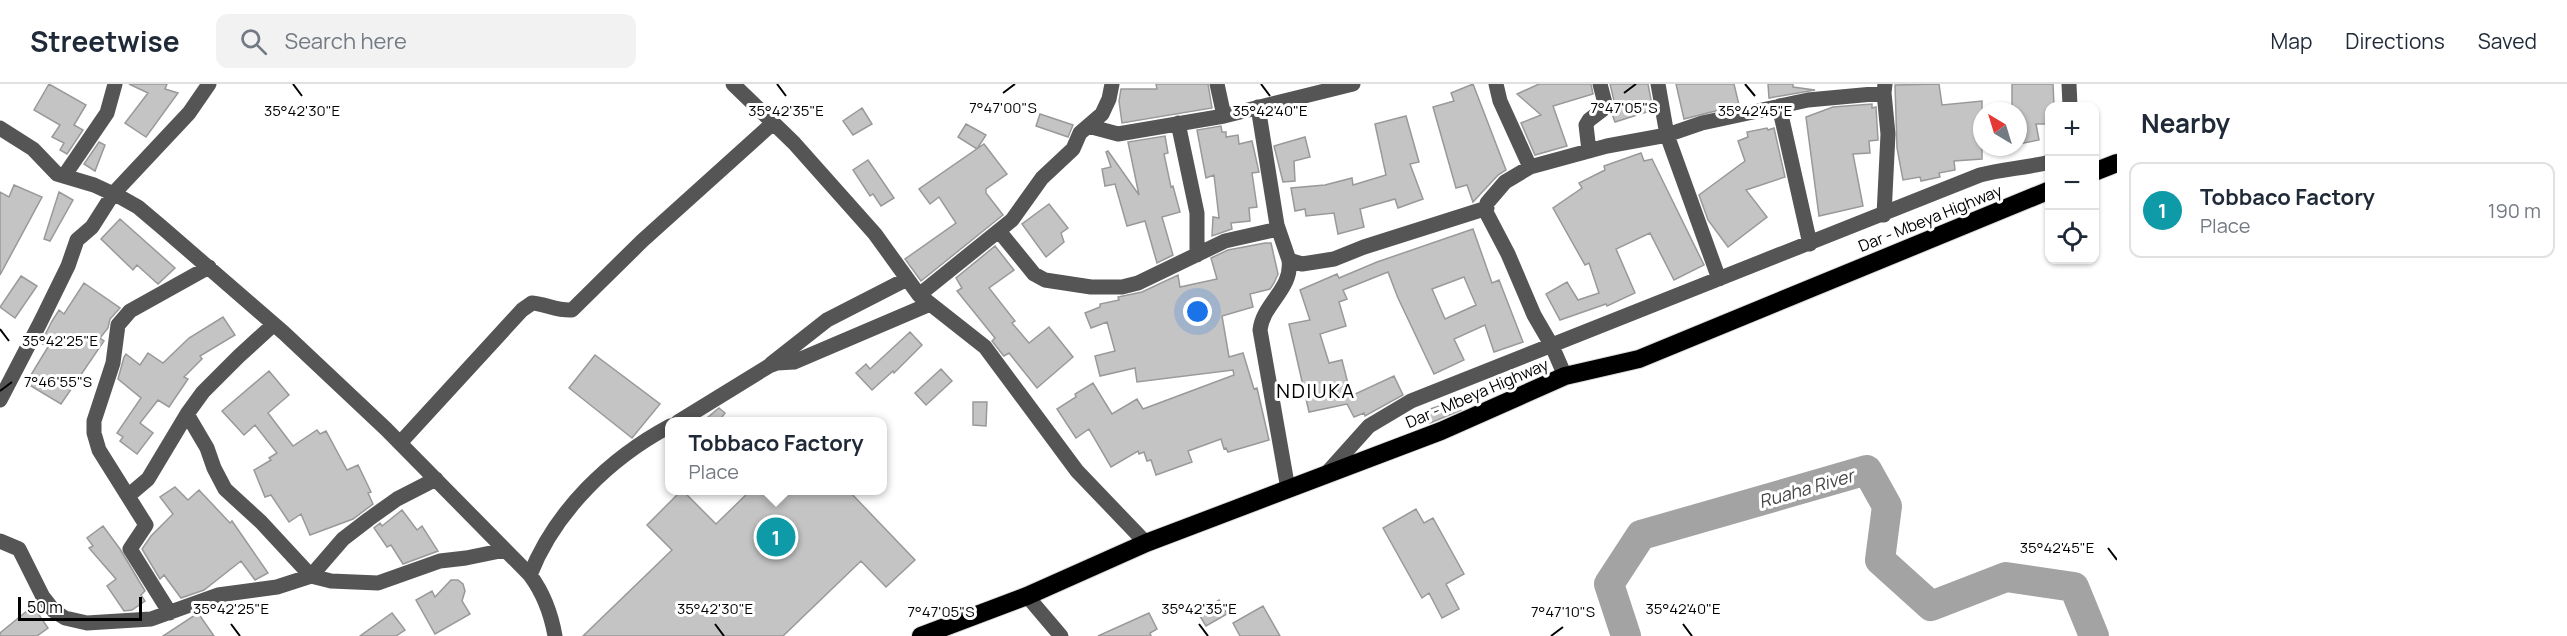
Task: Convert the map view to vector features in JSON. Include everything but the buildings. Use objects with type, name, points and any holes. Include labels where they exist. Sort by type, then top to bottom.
[{"type":"highway","points":[[2099,170],[2117,163]]},
{"type":"highway","name":"Dar - Mbeya Highway","points":[[921,636],[1027,596],[1146,543],[1441,431],[1565,376],[1639,359],[2045,192]]},
{"type":"street","points":[[64,176],[106,113],[115,84]]},
{"type":"street","points":[[0,400],[68,266],[77,240],[92,227],[112,194],[189,113],[209,84]]},
{"type":"street","points":[[734,84],[875,234],[924,300],[985,347],[1077,471],[1146,543]]},
{"type":"street","points":[[1112,84],[1106,107],[1108,118],[1118,134]]},
{"type":"street","points":[[1217,84],[1224,116]]},
{"type":"street","points":[[1088,126],[1118,134],[1224,116],[1353,84]]},
{"type":"street","points":[[1496,84],[1500,100],[1530,167]]},
{"type":"street","points":[[1589,151],[1586,125],[1606,107],[1600,84]]},
{"type":"street","points":[[1658,84],[1667,135],[1719,279]]},
{"type":"street","points":[[2069,84],[2070,102]]},
{"type":"street","points":[[1565,376],[1552,346],[1534,315],[1508,254],[1489,219],[1487,208],[1493,194],[1505,182],[1530,167],[1589,151],[1667,135],[1702,123],[1808,100],[1884,88],[1888,134],[1884,215]]},
{"type":"street","points":[[1779,106],[1810,244]]},
{"type":"street","points":[[769,366],[795,362],[924,300],[1019,212],[1042,178],[1073,149],[1080,133],[1106,107]]},
{"type":"street","points":[[1258,107],[1278,229],[1289,260],[1288,279],[1265,313],[1260,330],[1288,489]]},
{"type":"street","points":[[400,443],[522,310],[532,303],[546,304],[560,311],[572,310],[642,241],[773,123]]},
{"type":"street","points":[[1178,123],[1197,213],[1197,255]]},
{"type":"street","points":[[0,128],[33,149],[47,166],[64,176],[94,185],[138,207],[273,325],[400,443],[530,575],[550,611],[555,636]]},
{"type":"street","points":[[1325,476],[1369,426],[1394,409],[1552,346],[1568,337],[1884,215],[1903,205],[1980,175],[2045,163]]},
{"type":"street","points":[[1289,260],[1302,264],[1334,259],[1364,247],[1487,208]]},
{"type":"street","points":[[999,231],[1034,274],[1059,283],[1122,287],[1138,282],[1225,241],[1278,229]]},
{"type":"street","points":[[170,613],[130,549],[132,542],[146,525],[99,450],[94,433],[94,421],[113,363],[118,325],[130,311],[209,267]]},
{"type":"street","points":[[686,417],[769,366],[827,320],[907,279]]},
{"type":"street","points":[[128,496],[148,480],[187,414],[218,376],[273,325]]},
{"type":"street","points":[[187,414],[207,448],[225,489],[261,522],[311,576],[332,581],[378,583],[440,561],[505,550]]},
{"type":"street","points":[[530,575],[539,552],[564,516],[609,466],[665,429]]},
{"type":"street","points":[[0,541],[19,549],[43,597],[54,611],[65,618],[77,622],[127,622],[151,619],[218,595],[277,587],[311,576],[343,539],[397,500],[436,479]]},
{"type":"street","points":[[1027,596],[1061,636]]},
{"type":"street","points":[[77,622],[85,636]]},
{"type":"waterway","name":"Ruaha River","points":[[1626,636],[1609,584],[1641,535],[1867,470],[1887,506],[1880,560],[1931,606],[2006,577],[2074,587],[2094,636]]},
{"type":"place","name":"Tobbaco Factory","points":[[776,537]]},
{"type":"district","name":"NDIUKA","points":[[1316,390]]}]
